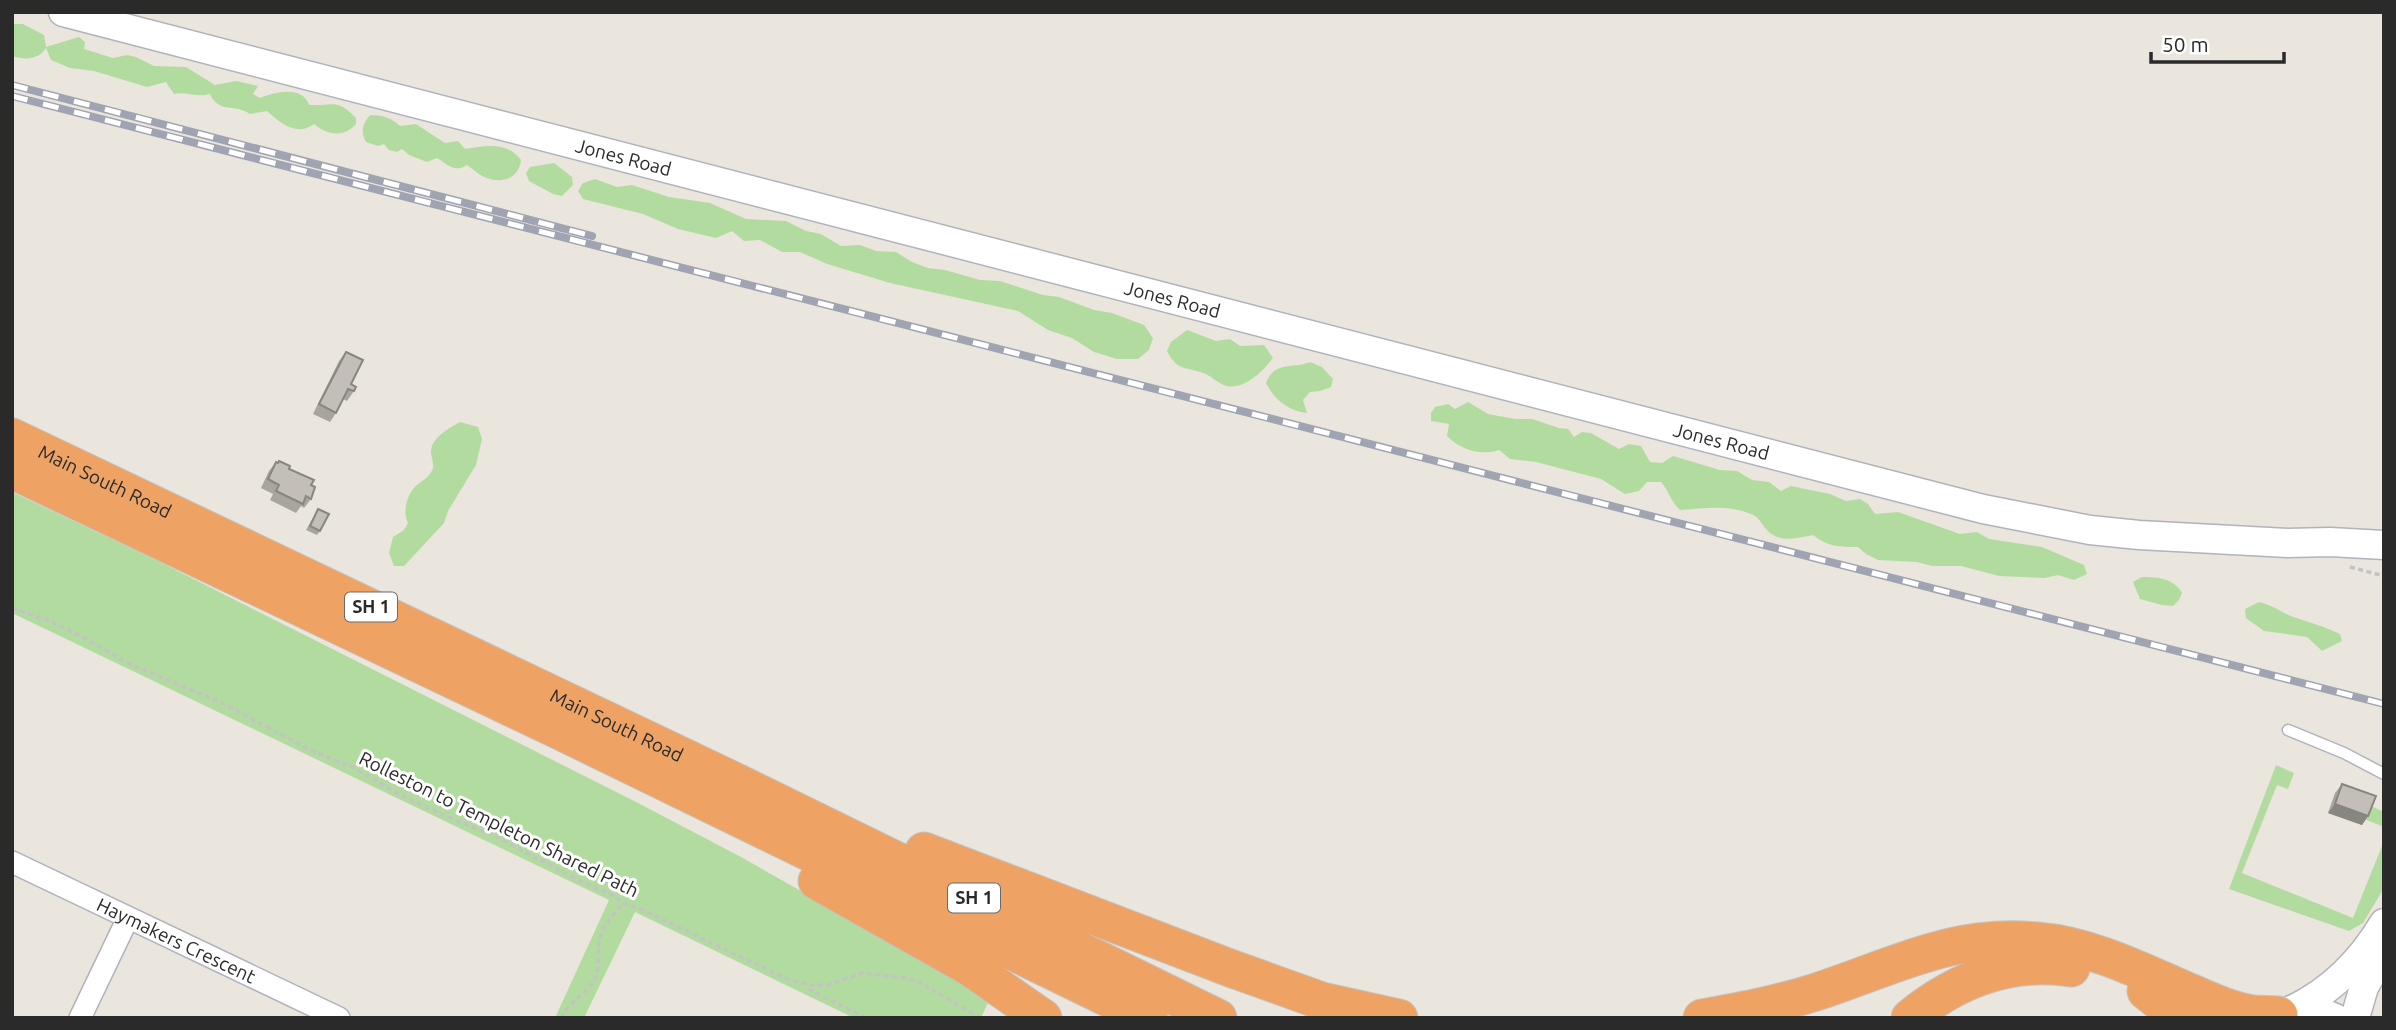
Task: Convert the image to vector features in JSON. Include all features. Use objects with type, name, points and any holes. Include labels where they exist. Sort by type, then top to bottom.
[{"type":"highway","name":"Main South Road","points":[[12,438],[730,779],[1219,1018]]},
{"type":"highway","name":"Main South Road","points":[[12,470],[558,730],[1149,1018]]},
{"type":"highway","points":[[558,730],[695,814],[971,968],[1043,1018]]},
{"type":"highway","points":[[730,779],[1322,1001],[1399,1018]]},
{"type":"highway","points":[[1702,1018],[1815,992],[1938,948],[2006,941],[2036,941],[2074,947],[2108,958],[2227,1007],[2252,1014],[2283,1014]]},
{"type":"highway","points":[[1910,1018],[1940,995],[1967,981],[2026,966],[2089,970],[2165,997],[2201,1018]]},
{"type":"highway","points":[[2146,991],[2180,1018]]},
{"type":"main road","name":"Jones Road","points":[[63,12],[1983,509],[2090,530],[2139,535],[2384,545]]},
{"type":"main road","name":"Jones Road","points":[[2288,543],[2384,563]]},
{"type":"main road","points":[[2283,1014],[2337,982],[2366,950],[2384,923]]},
{"type":"main road","points":[[2355,1018],[2364,987],[2384,953]]},
{"type":"main road","points":[[2283,1014],[2317,1009],[2335,1018]]},
{"type":"street","name":"Haymakers Crescent","points":[[12,862],[339,1018]]},
{"type":"street","points":[[80,1018],[128,918]]},
{"type":"lane","points":[[2288,730],[2344,753],[2384,774]]},
{"type":"path","name":"Rolleston to Templeton Shared Path","points":[[12,608],[50,621],[136,667],[223,704],[310,750],[350,766],[397,793],[493,835],[531,857],[613,895],[623,904],[641,908],[785,978],[810,985],[827,985],[863,974],[905,978],[919,982],[980,1018]]},
{"type":"path","points":[[561,1018],[567,1006],[591,985],[599,966],[601,934],[607,922],[623,904]]},
{"type":"path","points":[[808,989],[867,1018]]},
{"type":"green space","points":[[12,24],[23,24],[44,35],[46,47],[79,37],[85,42],[84,49],[113,58],[127,55],[154,66],[186,67],[215,85],[236,81],[258,86],[253,94],[260,98],[280,92],[295,92],[306,99],[309,105],[339,105],[356,118],[356,124],[341,133],[324,131],[314,124],[308,128],[295,129],[283,124],[267,111],[250,114],[222,106],[210,94],[174,94],[166,82],[147,87],[94,71],[70,68],[51,60],[46,48],[31,58],[12,56]]},
{"type":"green space","points":[[370,115],[386,118],[400,126],[416,124],[445,143],[458,141],[465,149],[502,147],[521,160],[520,166],[509,178],[493,180],[467,165],[455,168],[437,158],[427,162],[402,149],[397,152],[389,150],[384,144],[378,146],[366,142],[363,128]]},
{"type":"green space","points":[[554,163],[572,177],[573,185],[562,196],[529,181],[526,173],[530,167]]},
{"type":"green space","points":[[595,179],[617,187],[632,185],[669,197],[710,203],[746,219],[786,221],[806,231],[821,234],[841,246],[860,245],[876,251],[896,252],[928,268],[980,280],[1000,281],[1043,295],[1059,297],[1144,325],[1153,338],[1149,350],[1138,359],[1117,359],[1094,352],[1072,338],[1048,330],[1018,311],[890,283],[827,264],[800,252],[782,252],[760,240],[744,241],[732,231],[716,238],[678,229],[643,214],[583,199],[578,191],[583,183]]},
{"type":"green space","points":[[1187,330],[1216,341],[1230,339],[1240,346],[1264,345],[1273,358],[1247,382],[1227,386],[1206,374],[1178,365],[1171,358],[1167,351],[1171,342]]},
{"type":"green space","points":[[1310,362],[1322,367],[1333,379],[1331,387],[1310,392],[1303,400],[1307,413],[1282,403],[1266,383],[1274,371]]},
{"type":"green space","points":[[1468,402],[1488,414],[1532,419],[1568,429],[1574,437],[1582,432],[1591,433],[1619,449],[1629,444],[1641,446],[1650,462],[1662,463],[1673,456],[1720,470],[1737,471],[1752,480],[1769,482],[1781,491],[1791,486],[1830,494],[1846,501],[1860,499],[1868,504],[1875,514],[1898,512],[1960,534],[1977,532],[1989,539],[2042,547],[2084,565],[2087,574],[2074,580],[2058,575],[2045,578],[1999,576],[1961,566],[1878,560],[1858,547],[1834,546],[1813,535],[1788,539],[1776,537],[1756,517],[1742,511],[1716,508],[1680,510],[1661,482],[1647,482],[1639,491],[1625,494],[1601,479],[1536,462],[1510,459],[1499,450],[1478,452],[1459,445],[1447,436],[1449,424],[1431,421],[1431,413],[1435,407],[1448,404],[1455,409]]},
{"type":"green space","points":[[460,422],[478,427],[482,439],[476,465],[448,511],[444,523],[404,566],[394,566],[389,553],[393,537],[404,530],[408,523],[407,500],[414,488],[432,471],[431,452],[434,442]]},
{"type":"green space","points":[[12,492],[150,557],[741,857],[990,998],[981,1018],[854,1018],[635,912],[584,1018],[555,1018],[609,900],[12,613]]},
{"type":"green space","points":[[2142,577],[2170,581],[2182,593],[2179,600],[2173,606],[2140,599],[2133,582]]},
{"type":"green space","points":[[2259,602],[2340,634],[2342,641],[2322,651],[2307,637],[2264,631],[2246,618],[2245,609]]},
{"type":"green space","points":[[2276,765],[2294,773],[2288,789],[2277,785],[2242,873],[2353,918],[2384,841],[2384,888],[2363,923],[2349,931],[2229,889]]},
{"type":"green space","points":[[2369,805],[2384,812],[2384,827],[2364,819]]},
{"type":"building","points":[[346,352],[363,360],[351,384],[356,387],[354,391],[348,389],[336,413],[319,404]]},
{"type":"building","points":[[279,461],[290,466],[289,469],[314,480],[311,485],[315,487],[311,499],[306,496],[303,504],[276,491],[279,485],[268,479]]},
{"type":"building","points":[[318,509],[329,514],[320,531],[310,526]]},
{"type":"building","points":[[2342,784],[2376,796],[2368,816],[2335,804]]},
{"type":"railway","points":[[12,85],[592,236]]},
{"type":"railway","points":[[12,96],[2384,704]]}]
